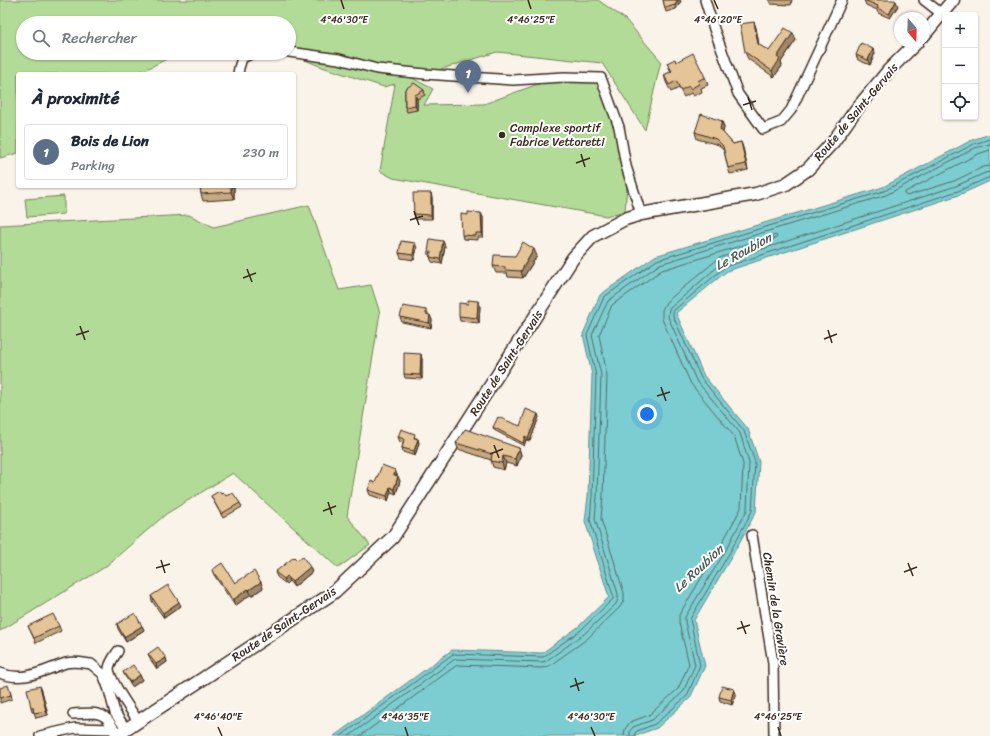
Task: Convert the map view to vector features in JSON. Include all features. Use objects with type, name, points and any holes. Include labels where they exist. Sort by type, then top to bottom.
[{"type":"street","points":[[704,0],[738,94],[763,128],[781,122],[791,110],[842,0]]},
{"type":"street","points":[[924,0],[942,14],[930,28]]},
{"type":"street","points":[[944,12],[953,0]]},
{"type":"street","name":"Route de Saint-Gervais","points":[[119,732],[333,593],[393,537],[573,258],[593,236],[625,219],[641,214],[756,194],[786,184],[808,169],[833,142],[855,111],[889,70],[911,48]]},
{"type":"street","points":[[296,53],[339,59],[377,69],[425,74],[513,80],[564,77],[600,78],[619,127],[626,166],[641,214]]},
{"type":"street","points":[[238,72],[241,60]]},
{"type":"street","name":"Chemin de la Gravière","points":[[752,535],[773,663],[774,736]]},
{"type":"street","points":[[118,651],[110,663],[109,670],[116,686],[138,721]]},
{"type":"street","points":[[0,673],[10,677],[20,678],[68,663],[91,664],[103,674],[109,690],[119,732]]},
{"type":"street","points":[[73,714],[91,713],[102,715],[119,732]]},
{"type":"street","points":[[40,736],[60,734],[76,728],[119,732]]},
{"type":"green space","points":[[0,0],[598,0],[625,19],[661,61],[645,130],[602,63],[497,52],[412,78],[433,89],[424,105],[484,104],[557,77],[595,81],[607,97],[628,173],[625,211],[606,216],[393,178],[380,171],[395,84],[384,87],[322,67],[296,56],[296,16],[16,16],[16,60],[164,60],[138,72],[16,72],[16,154],[0,158]]},
{"type":"green space","points":[[64,196],[64,214],[27,217],[25,199]]},
{"type":"green space","points":[[309,205],[339,290],[371,285],[380,313],[347,516],[370,545],[338,568],[233,473],[166,514],[105,567],[0,631],[0,225],[189,215],[214,227]]},
{"type":"water","name":"Le Roubion","points":[[990,134],[990,181],[959,195],[727,271],[676,313],[704,376],[748,429],[759,462],[756,512],[694,620],[705,666],[690,698],[657,728],[634,736],[334,736],[452,650],[542,653],[578,627],[609,597],[585,521],[588,496],[592,375],[583,334],[600,295],[655,256],[883,187],[972,140]]},
{"type":"building","points":[[663,0],[678,0],[675,5],[665,8]]},
{"type":"building","points":[[864,0],[896,1],[889,14],[877,8],[878,6]]},
{"type":"building","points":[[754,22],[758,44],[769,51],[785,28],[793,33],[777,57],[780,59],[772,71],[745,52],[740,24]]},
{"type":"building","points":[[861,43],[873,49],[868,60],[856,55]]},
{"type":"building","points":[[693,53],[705,77],[698,81],[699,84],[690,89],[689,86],[681,90],[676,81],[669,85],[664,75],[672,71],[667,63],[675,59],[676,62]]},
{"type":"building","points":[[414,83],[424,90],[415,95],[415,105],[405,107],[405,89]]},
{"type":"building","points":[[701,114],[722,121],[720,129],[733,144],[741,142],[746,164],[728,168],[723,146],[716,139],[695,132]]},
{"type":"building","points":[[200,188],[231,188],[231,192],[201,194]]},
{"type":"building","points":[[413,193],[431,193],[431,215],[414,214]]},
{"type":"building","points":[[468,212],[481,213],[482,233],[476,233],[476,236],[462,235],[461,214],[468,215]]},
{"type":"building","points":[[430,239],[443,241],[440,259],[430,257],[431,252],[428,252]]},
{"type":"building","points":[[401,241],[415,243],[413,255],[399,253]]},
{"type":"building","points":[[523,242],[534,249],[521,271],[505,270],[505,267],[493,266],[494,255],[515,256]]},
{"type":"building","points":[[468,300],[478,301],[477,318],[459,316],[459,303],[468,304]]},
{"type":"building","points":[[403,306],[426,310],[426,314],[430,315],[429,323],[400,317]]},
{"type":"building","points":[[404,353],[421,354],[420,375],[404,374]]},
{"type":"building","points":[[526,409],[538,414],[528,438],[525,436],[523,443],[493,427],[498,417],[520,426]]},
{"type":"building","points":[[401,429],[415,434],[414,438],[418,439],[414,451],[402,448],[404,439],[398,437]]},
{"type":"building","points":[[465,429],[519,448],[515,459],[503,456],[502,463],[491,461],[492,454],[456,443]]},
{"type":"building","points":[[382,465],[395,470],[394,475],[398,476],[394,489],[390,487],[387,496],[368,490],[371,481],[375,483]]},
{"type":"building","points":[[219,491],[221,494],[224,493],[226,496],[233,493],[240,503],[221,514],[211,496]]},
{"type":"building","points":[[294,557],[297,560],[303,557],[310,567],[292,582],[287,576],[284,579],[275,572]]},
{"type":"building","points":[[222,563],[235,583],[254,571],[261,582],[233,600],[212,570]]},
{"type":"building","points":[[168,585],[179,602],[163,613],[151,596]]},
{"type":"building","points":[[135,613],[142,626],[124,637],[117,624]]},
{"type":"building","points":[[53,614],[59,626],[34,638],[28,626]]},
{"type":"building","points":[[158,647],[166,658],[156,664],[148,654]]},
{"type":"building","points":[[133,665],[140,675],[130,682],[123,672]]},
{"type":"building","points":[[8,685],[11,695],[0,698],[0,688]]},
{"type":"building","points":[[40,686],[46,711],[34,713],[27,689]]},
{"type":"building","points":[[722,686],[734,689],[731,700],[719,697]]},
{"type":"place","name":"Bois de Lion","points":[[468,93]]},
{"type":"place","name":"Complexe sportif Fabrice Vettoretti","points":[[502,135]]}]
